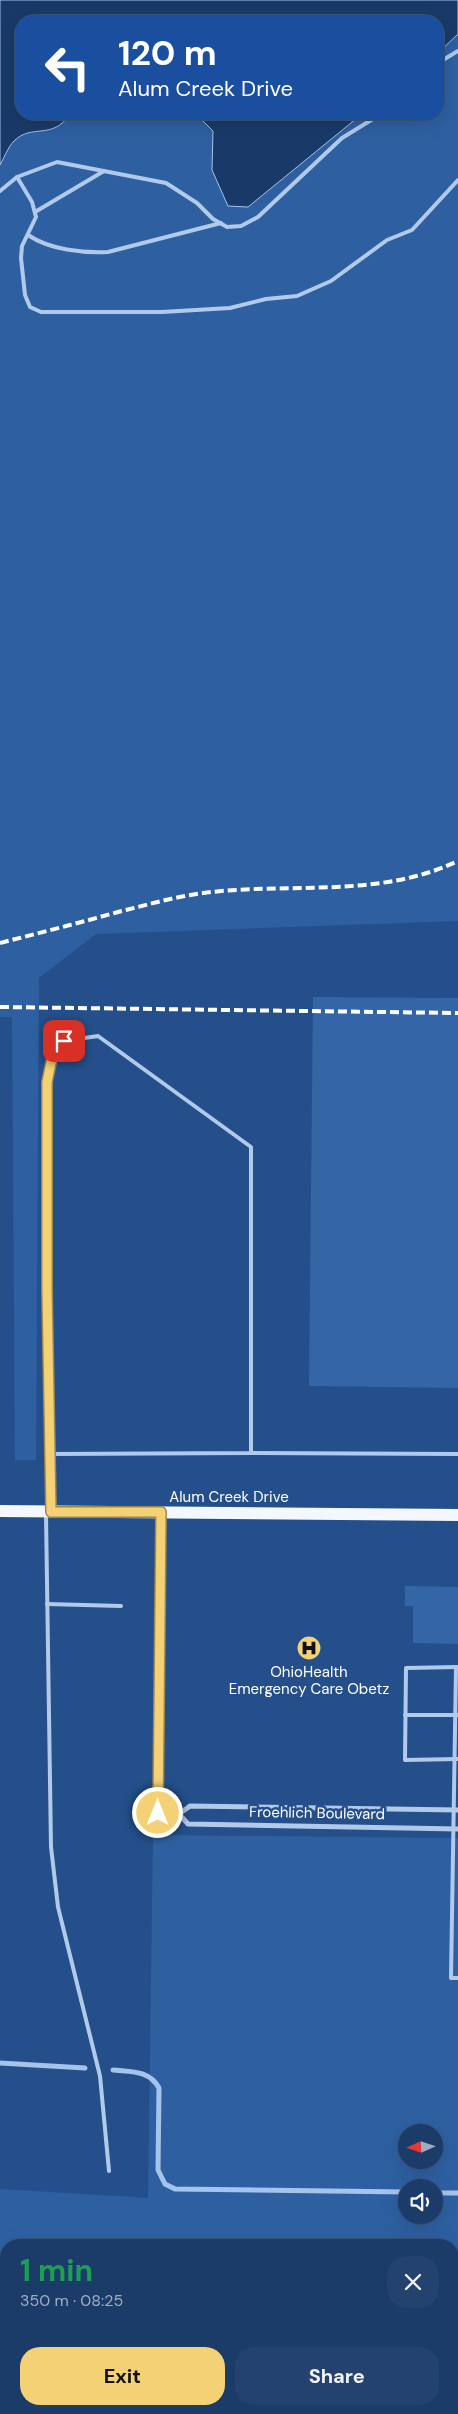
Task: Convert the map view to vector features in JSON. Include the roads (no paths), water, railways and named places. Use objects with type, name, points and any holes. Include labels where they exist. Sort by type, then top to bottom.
[{"type":"main road","name":"Alum Creek Drive","points":[[0,1511],[458,1515]]},
{"type":"street","name":"Froehlich Boulevard","points":[[161,1512],[158,1813],[179,1814],[190,1806],[457,1810]]},
{"type":"street","name":"Froehlich Boulevard","points":[[179,1814],[188,1824],[456,1828]]},
{"type":"lane","points":[[444,59],[458,51]]},
{"type":"lane","points":[[0,191],[17,177],[57,162],[166,183],[198,203],[227,227],[241,226],[258,217],[342,138],[370,120]]},
{"type":"lane","points":[[35,212],[105,170]]},
{"type":"lane","points":[[17,177],[32,202],[36,217],[22,246],[22,280],[30,307],[41,312],[162,312],[230,308],[266,299],[297,296],[314,290],[387,240],[412,230],[458,180]]},
{"type":"lane","points":[[28,235],[46,244],[93,252],[108,252],[221,223]]},
{"type":"lane","points":[[109,2171],[100,2076],[58,1907],[51,1847],[47,1604],[50,1454],[47,1082],[52,1058],[64,1041],[98,1036],[251,1147],[251,1452]]},
{"type":"lane","points":[[50,1454],[251,1452],[458,1454]]},
{"type":"lane","points":[[47,1604],[121,1606]]},
{"type":"lane","points":[[457,1759],[404,1760],[406,1668],[457,1668],[457,1715],[457,1759],[457,1810],[451,1978],[458,1978]]},
{"type":"lane","points":[[406,1715],[457,1715]]},
{"type":"waterway","points":[[0,2063],[85,2068]]},
{"type":"waterway","points":[[113,2070],[145,2075],[155,2082],[159,2088],[158,2170],[165,2184],[175,2189],[398,2192]]},
{"type":"waterway","points":[[443,2193],[458,2193]]},
{"type":"railway","points":[[0,943],[150,904],[203,893],[365,885],[428,873],[458,861]]},
{"type":"railway","points":[[0,1007],[458,1013]]},
{"type":"place","name":"OhioHealth Emergency Care Obetz","points":[[309,1648]]}]
